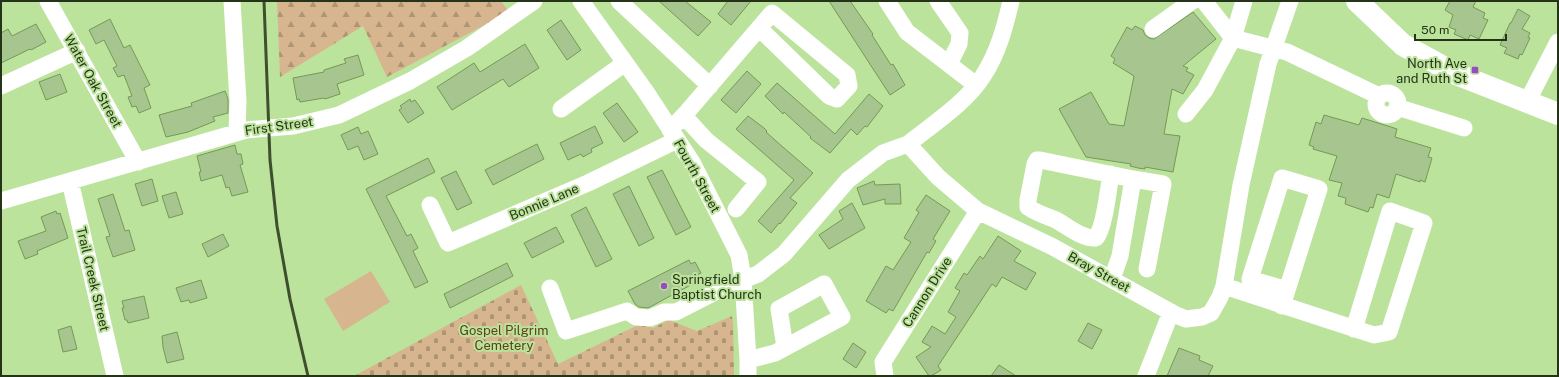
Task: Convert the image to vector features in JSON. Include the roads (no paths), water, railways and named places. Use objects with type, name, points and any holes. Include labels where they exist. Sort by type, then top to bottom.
[{"type":"main road","points":[[1357,1],[1402,45],[1456,74],[1558,114]]},
{"type":"street","name":"Water Oak Street","points":[[48,1],[138,162]]},
{"type":"street","points":[[232,1],[238,101],[242,131]]},
{"type":"street","name":"First Street","points":[[1,201],[242,131],[293,126],[339,115],[410,81],[467,48],[534,1]]},
{"type":"street","name":"Fourth Street","points":[[581,1],[693,164],[739,255],[743,279],[748,368]]},
{"type":"street","points":[[618,1],[710,86]]},
{"type":"street","points":[[887,1],[907,32],[976,85]]},
{"type":"street","points":[[938,1],[960,32],[959,44],[949,64]]},
{"type":"street","points":[[550,288],[566,331],[627,311],[636,317],[650,318],[664,312],[676,312],[743,279],[758,274],[784,254],[848,180],[883,153],[908,144],[961,102],[983,77],[1002,38],[1011,1]]},
{"type":"street","points":[[1153,29],[1192,1]]},
{"type":"street","points":[[1204,1],[1233,38],[1287,52],[1379,96],[1385,93],[1392,95],[1397,100],[1397,107],[1464,128]]},
{"type":"street","points":[[1186,114],[1205,90],[1233,38],[1244,1]]},
{"type":"street","name":"Bray Street","points":[[908,144],[938,177],[978,210],[1112,278],[1171,312],[1186,319],[1202,317],[1211,313],[1224,286],[1241,184],[1268,64],[1290,1]]},
{"type":"street","points":[[674,135],[684,116],[710,86],[759,28],[772,13],[848,75],[849,86],[837,99],[828,96],[759,28]]},
{"type":"street","points":[[1527,102],[1558,42]]},
{"type":"street","points":[[1,86],[77,51]]},
{"type":"street","points":[[561,109],[625,63]]},
{"type":"street","points":[[684,116],[706,140],[758,182],[736,209]]},
{"type":"street","name":"Bonnie Lane","points":[[430,205],[448,243],[588,183],[674,135]]},
{"type":"street","points":[[1111,174],[1102,222],[1096,238],[1091,238],[1080,234],[1035,212],[1028,207],[1033,171],[1037,160],[1111,174],[1133,179],[1163,184],[1147,269]]},
{"type":"street","points":[[1282,306],[1319,189],[1282,178],[1250,278],[1287,290]]},
{"type":"street","points":[[1112,278],[1120,256],[1133,179]]},
{"type":"street","name":"Trail Creek Street","points":[[70,181],[115,376]]},
{"type":"street","name":"Cannon Drive","points":[[886,376],[883,362],[978,210]]},
{"type":"street","points":[[1224,286],[1282,306],[1354,329],[1374,335],[1389,332],[1424,223],[1390,211],[1354,329]]},
{"type":"street","points":[[1146,376],[1171,312]]},
{"type":"street","points":[[748,368],[785,347]]},
{"type":"railway","points":[[264,1],[270,160],[277,226],[290,299],[308,376]]},
{"type":"place","name":"North Ave and Ruth St","points":[[1475,70]]},
{"type":"place","name":"Springfield Baptist Church","points":[[664,286]]},
{"type":"park label","name":"Gospel Pilgrim Cemetery","points":[[504,338]]}]
